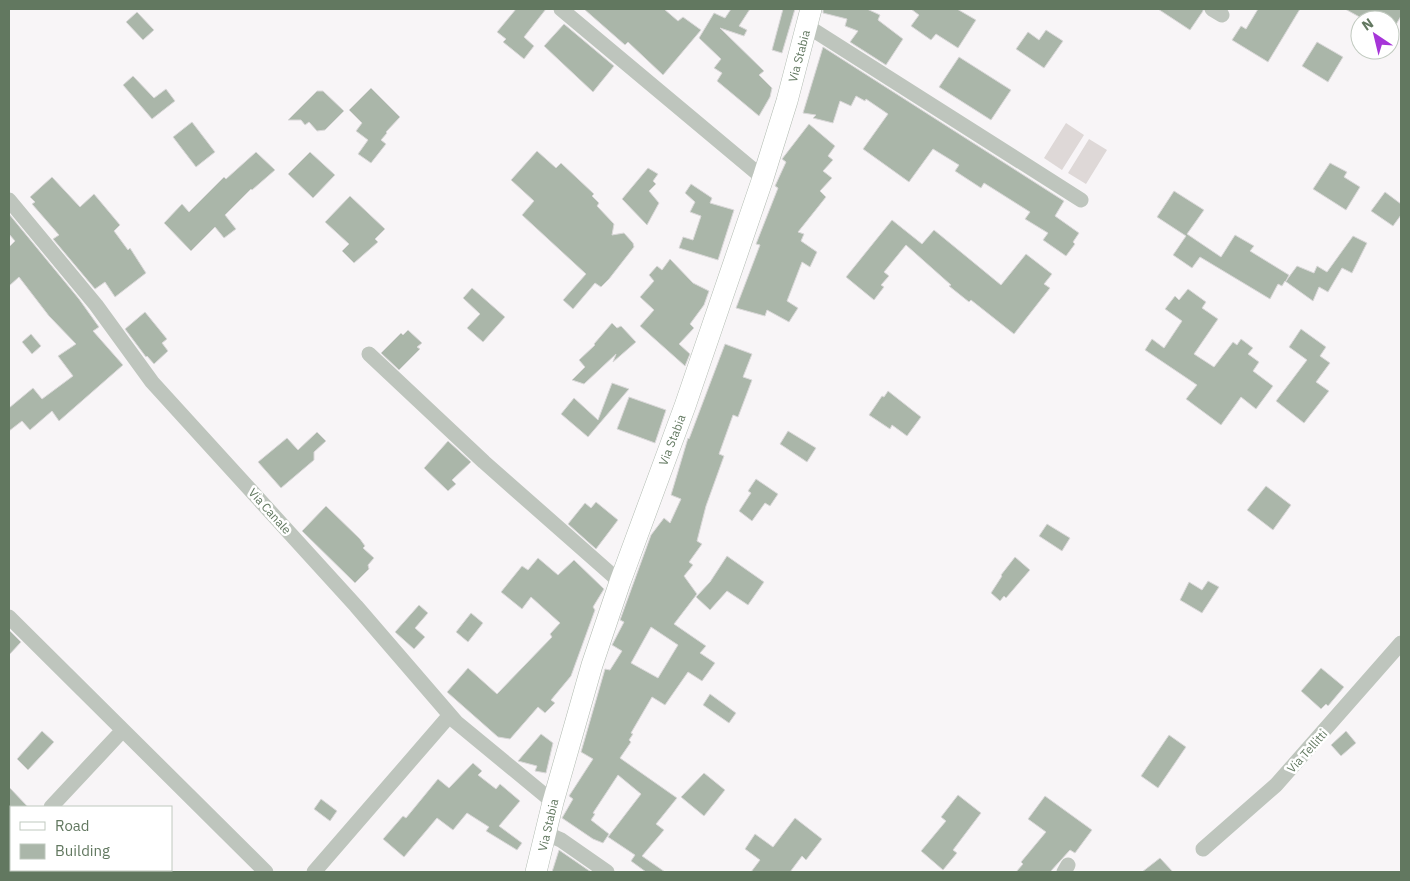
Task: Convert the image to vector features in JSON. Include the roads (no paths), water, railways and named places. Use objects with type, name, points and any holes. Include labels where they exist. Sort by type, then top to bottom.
[{"type":"main road","name":"Via Stabia","points":[[536,872],[547,834],[552,802],[592,665],[620,582],[685,406],[763,178],[809,17]]},
{"type":"street","points":[[561,9],[763,178]]},
{"type":"street","points":[[809,17],[1081,200]]},
{"type":"street","name":"Via Canale","points":[[9,200],[96,305],[152,382],[356,606],[450,715],[552,802]]},
{"type":"street","points":[[369,354],[484,462],[620,582]]},
{"type":"street","points":[[9,617],[266,872]]},
{"type":"street","name":"Via Tellitti","points":[[1203,849],[1276,785],[1401,643]]},
{"type":"street","points":[[314,872],[450,715]]},
{"type":"street","points":[[51,806],[122,731]]},
{"type":"street","points":[[547,834],[561,840],[607,872]]}]
